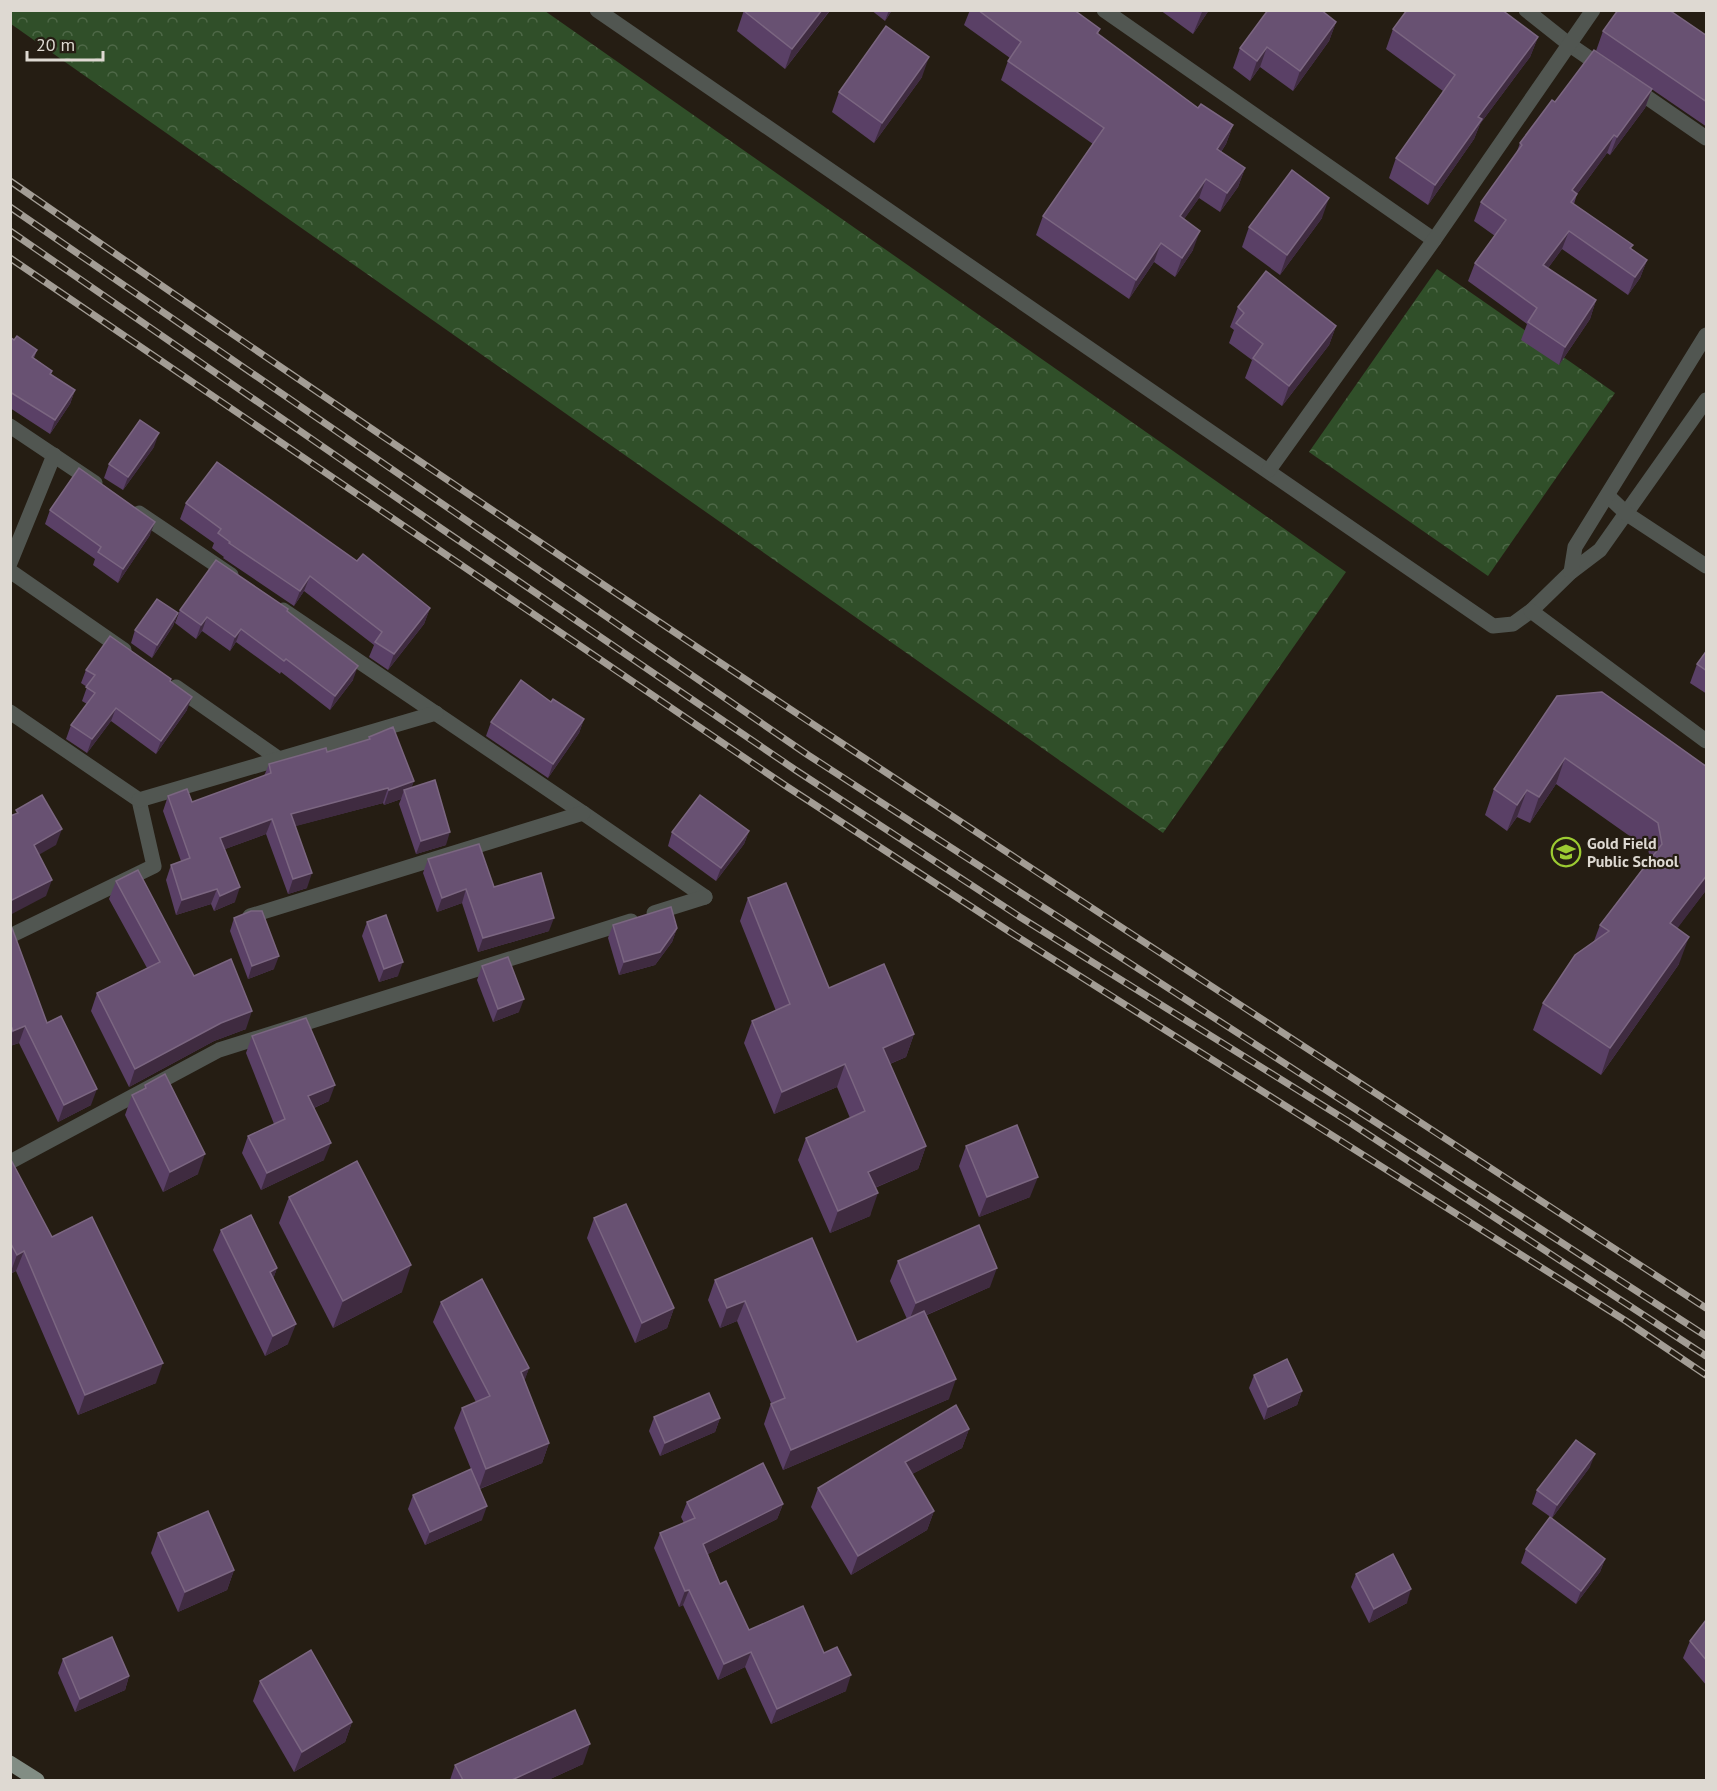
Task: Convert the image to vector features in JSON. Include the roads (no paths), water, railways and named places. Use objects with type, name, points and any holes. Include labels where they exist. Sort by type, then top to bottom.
[{"type":"main road","points":[[10,1763],[37,1780]]},
{"type":"street","points":[[597,10],[1493,626],[1513,624],[1531,611],[1571,572],[1600,550],[1707,400]]},
{"type":"street","points":[[1104,10],[1434,240]]},
{"type":"street","points":[[1526,10],[1570,45],[1707,138]]},
{"type":"street","points":[[1269,470],[1434,240],[1593,10]]},
{"type":"street","points":[[1571,572],[1575,547],[1707,335]]},
{"type":"street","points":[[10,426],[103,488]]},
{"type":"street","points":[[10,563],[54,455]]},
{"type":"street","points":[[1608,495],[1627,514],[1707,566]]},
{"type":"street","points":[[122,501],[240,581]]},
{"type":"street","points":[[10,571],[135,658]]},
{"type":"street","points":[[10,1162],[219,1050],[705,897],[269,601]]},
{"type":"street","points":[[1531,611],[1707,741]]},
{"type":"street","points":[[164,678],[279,759]]},
{"type":"street","points":[[10,712],[139,800],[154,866],[10,936]]},
{"type":"street","points":[[139,800],[436,713]]},
{"type":"street","points":[[250,916],[583,813]]},
{"type":"railway","points":[[10,181],[430,468],[854,751],[1279,1031],[1706,1308]]},
{"type":"railway","points":[[10,207],[808,755],[1706,1336]]},
{"type":"railway","points":[[10,231],[797,771],[1020,917],[1346,1120],[1706,1356]]},
{"type":"railway","points":[[10,258],[786,786],[1010,932],[1626,1321],[1706,1375]]},
{"type":"place","name":"Gold Field Public School","points":[[1566,852]]}]
